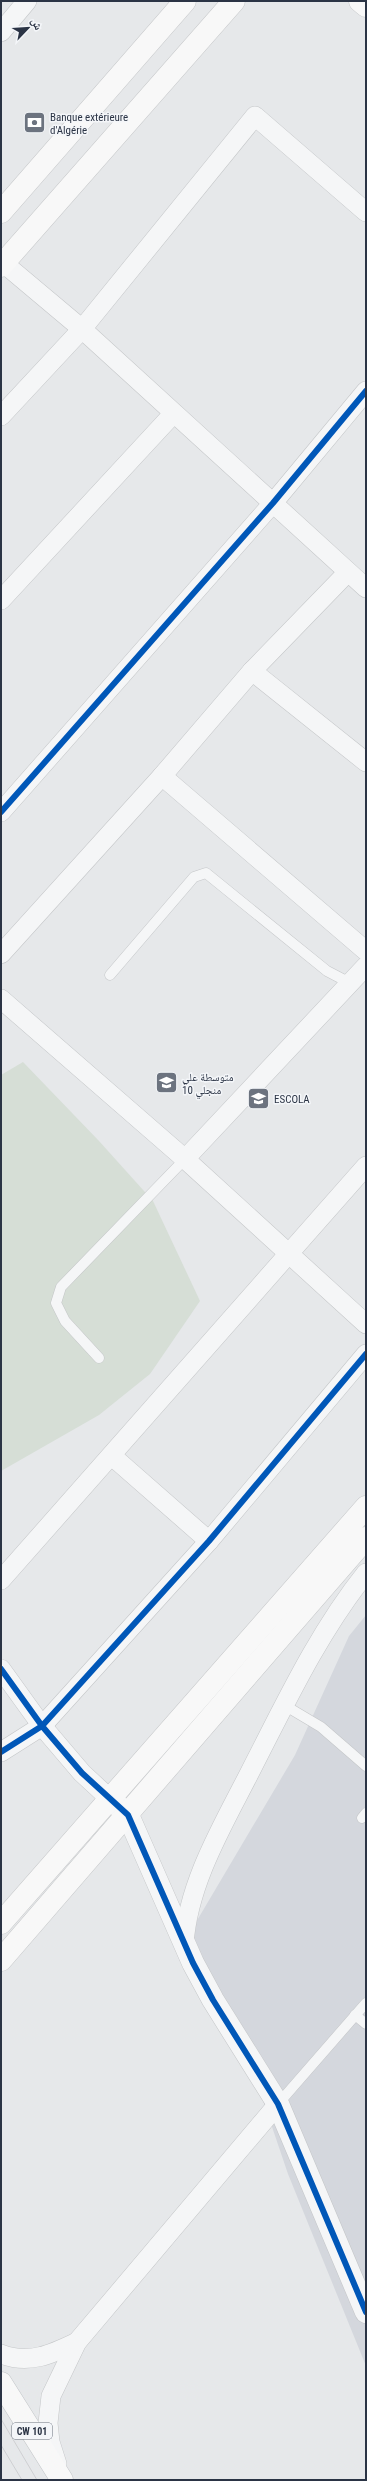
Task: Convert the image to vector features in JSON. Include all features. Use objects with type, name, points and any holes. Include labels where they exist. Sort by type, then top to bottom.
[{"type":"main road","points":[[1,212],[184,1]]},
{"type":"main road","points":[[2,263],[234,1]]},
{"type":"main road","points":[[360,1],[366,6]]},
{"type":"main road","points":[[1,1923],[109,1798],[366,1507]]},
{"type":"main road","points":[[1,1960],[366,1538]]},
{"type":"main road","name":"CW 101","points":[[1,2382],[62,2480]]},
{"type":"street","points":[[1,32],[27,1]]},
{"type":"street","points":[[1,416],[82,329],[255,116],[366,212]]},
{"type":"street","points":[[2,263],[82,329],[174,414],[274,503],[347,573],[366,588]]},
{"type":"street","points":[[1,812],[274,503],[366,391]]},
{"type":"street","points":[[1,600],[174,414]]},
{"type":"street","points":[[1,954],[162,776],[252,671],[347,573]]},
{"type":"street","points":[[252,671],[366,762]]},
{"type":"street","points":[[162,776],[366,951]]},
{"type":"street","points":[[186,1159],[366,966]]},
{"type":"street","points":[[1,999],[186,1159],[290,1252],[366,1324]]},
{"type":"street","points":[[1,1580],[112,1456],[366,1166]]},
{"type":"street","points":[[1,1752],[42,1726],[208,1541],[366,1354]]},
{"type":"street","points":[[112,1456],[208,1541]]},
{"type":"street","points":[[184,1944],[190,1908],[216,1839],[284,1705],[327,1628],[345,1600],[366,1573]]},
{"type":"street","points":[[1,1669],[42,1726],[82,1773],[128,1815],[184,1944],[213,2000],[278,2104],[366,2312]]},
{"type":"street","points":[[62,2480],[50,2442],[48,2423],[51,2396],[77,2342],[278,2104]]},
{"type":"street","points":[[1,2354],[26,2359],[47,2356],[77,2342]]},
{"type":"lane","points":[[110,975],[194,877],[206,873],[327,971],[350,984]]},
{"type":"lane","points":[[99,1358],[62,1315],[56,1303],[61,1287],[186,1159]]},
{"type":"lane","points":[[284,1705],[321,1727],[366,1766]]},
{"type":"lane","points":[[278,2104],[366,2003]]},
{"type":"lane","points":[[355,2015],[366,2024]]},
{"type":"shaded area","points":[[23,1062],[99,1141],[153,1201],[200,1301],[150,1374],[99,1415],[1,1471],[1,1075]]},
{"type":"shaded area","points":[[366,1615],[366,2366],[288,2174],[249,2059],[189,1934],[295,1755],[349,1636]]},
{"type":"tram line","points":[[1,2419],[37,2480]]},
{"type":"tram line","points":[[1,2445],[22,2480]]},
{"type":"cycle path","points":[[1,812],[273,503],[366,391]]},
{"type":"cycle path","points":[[1,1669],[42,1726],[209,1541],[366,1354]]},
{"type":"cycle path","points":[[1,1752],[42,1726],[82,1773],[128,1815],[193,1963],[213,2000],[278,2104],[366,2312]]},
{"type":"place","name":"Banque extérieure d'Algérie","points":[[35,123]]},
{"type":"place","name":"متوسطة علي منجلي 10","points":[[167,1083]]},
{"type":"place","name":"ESCOLA","points":[[259,1099]]}]
